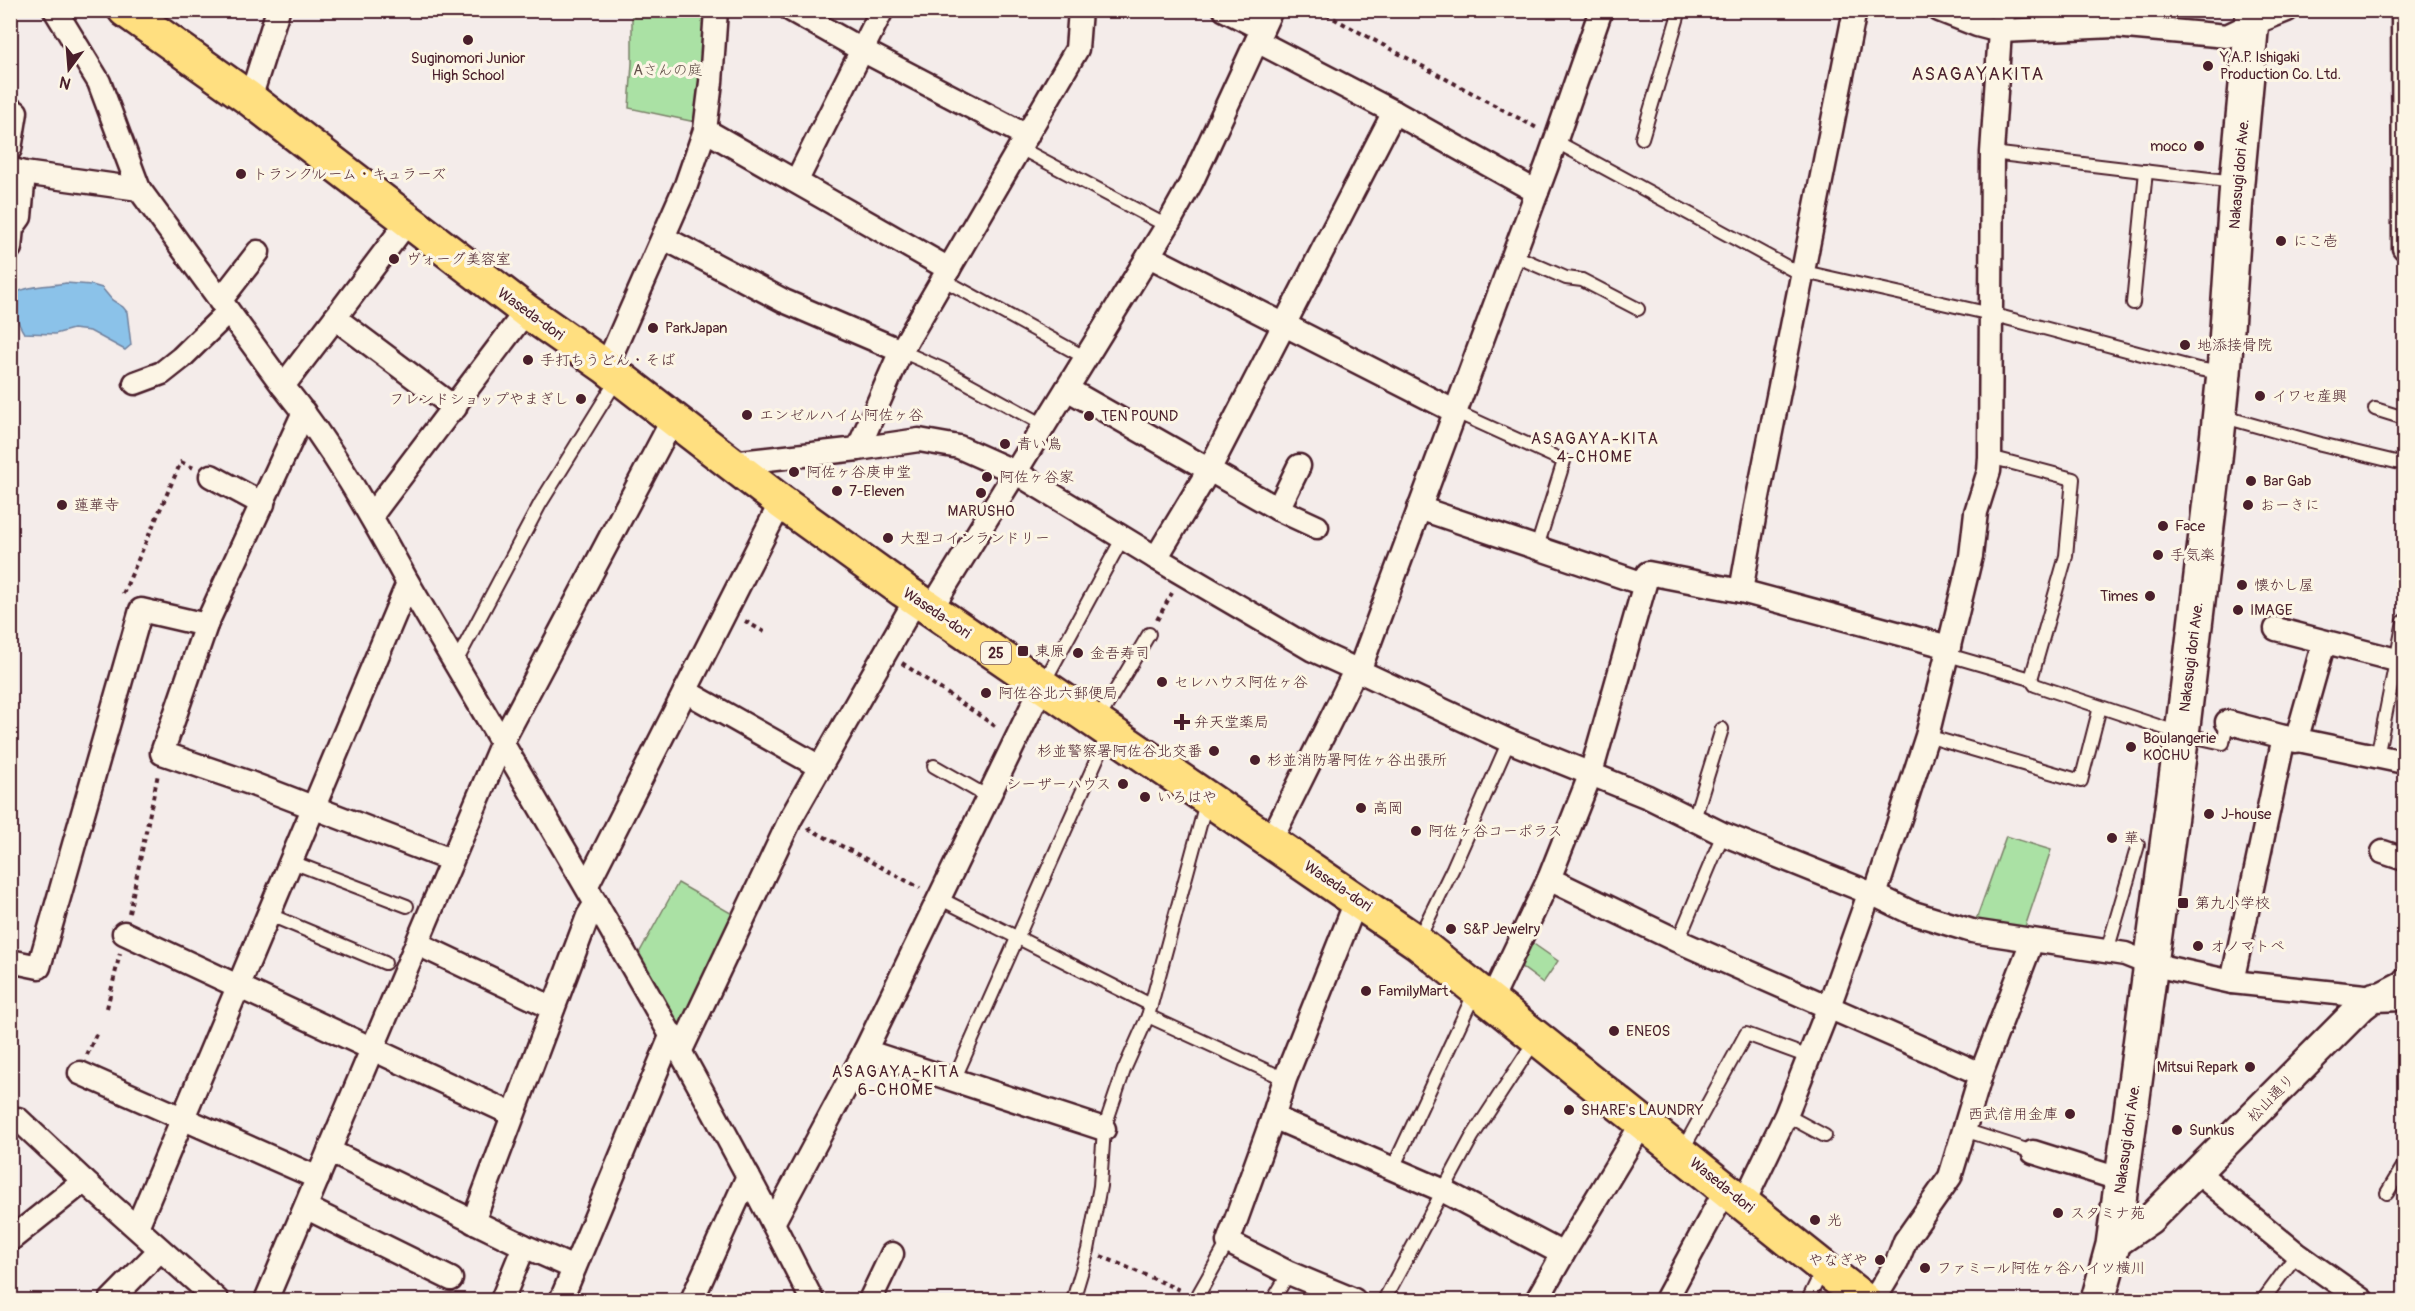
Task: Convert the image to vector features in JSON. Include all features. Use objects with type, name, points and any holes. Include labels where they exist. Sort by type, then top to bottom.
[{"type":"main road","name":"Waseda-dori","points":[[125,10],[250,99],[526,311],[612,372],[781,502],[923,604],[1417,942],[1864,1300]]},
{"type":"main road","name":"Nakasugi dori Ave.","points":[[2098,1300],[2113,1245],[2182,734],[2220,416],[2237,182],[2253,17]]},
{"type":"street","points":[[55,10],[99,82],[139,189],[304,412],[371,516],[455,664],[677,1042],[812,1300]]},
{"type":"street","points":[[250,99],[278,10]]},
{"type":"street","points":[[612,372],[687,185],[705,130],[716,10]]},
{"type":"street","points":[[791,10],[1023,142]]},
{"type":"street","points":[[797,180],[882,10]]},
{"type":"street","points":[[1225,10],[1263,27],[1394,112],[1537,192]]},
{"type":"street","points":[[1271,840],[1362,663],[1537,192],[1601,10]]},
{"type":"street","points":[[1741,591],[1855,10]]},
{"type":"street","points":[[1939,10],[1977,25],[2002,21],[2115,26],[2227,36],[2253,17],[2287,10]]},
{"type":"street","points":[[2403,10],[2404,248]]},
{"type":"street","points":[[858,449],[901,351],[1077,49],[1075,13]]},
{"type":"street","points":[[1666,1300],[1786,1114],[1828,1009],[1867,900],[1875,895],[1928,736],[1971,556],[1976,512],[1989,471],[1992,153],[2002,21]]},
{"type":"street","points":[[561,1300],[677,1042],[790,819],[886,653],[1015,472],[1167,226],[1191,183],[1263,27]]},
{"type":"street","points":[[10,149],[16,112]]},
{"type":"street","points":[[1156,558],[1209,470],[1394,112]]},
{"type":"street","points":[[705,130],[797,180],[946,274]]},
{"type":"street","points":[[10,248],[12,228],[20,217],[17,171],[139,189]]},
{"type":"street","points":[[283,386],[408,221]]},
{"type":"street","points":[[664,238],[784,301],[901,351]]},
{"type":"street","points":[[135,383],[162,373],[181,358],[224,306],[258,252]]},
{"type":"street","points":[[1149,256],[1454,411]]},
{"type":"street","points":[[371,516],[455,408],[526,311]]},
{"type":"street","points":[[335,318],[455,408]]},
{"type":"street","points":[[1067,389],[1278,509],[1317,527]]},
{"type":"street","points":[[304,412],[206,625],[162,753],[250,783],[451,860]]},
{"type":"street","points":[[266,1300],[307,1208],[502,742],[673,419]]},
{"type":"street","points":[[731,462],[858,449],[919,440],[959,447],[1015,472],[1313,650],[1509,741],[1591,773],[1723,834],[1875,895],[1910,912],[1972,931],[2125,954],[2150,964],[2232,982],[2374,997],[2404,996]]},
{"type":"street","points":[[1278,509],[1299,466]]},
{"type":"street","points":[[211,476],[263,504]]},
{"type":"street","points":[[473,1222],[588,916],[592,894],[685,691],[781,502]]},
{"type":"street","points":[[1419,508],[1644,584]]},
{"type":"street","points":[[1484,995],[1549,879],[1591,773],[1648,573],[1741,591],[1949,651]]},
{"type":"street","points":[[137,1227],[240,987],[408,583]]},
{"type":"street","points":[[10,961],[39,967],[141,610],[206,625]]},
{"type":"street","points":[[2276,629],[2401,661]]},
{"type":"street","points":[[2232,982],[2290,739],[2324,642]]},
{"type":"street","points":[[773,1223],[865,1051],[1043,684]]},
{"type":"street","points":[[685,691],[820,767]]},
{"type":"street","points":[[2227,722],[2290,739],[2404,762]]},
{"type":"street","points":[[2383,852],[2404,859]]},
{"type":"street","points":[[1549,879],[1828,1009],[1981,1074]]},
{"type":"street","points":[[1354,1300],[1289,1273],[1228,1242],[1285,1079],[1357,899]]},
{"type":"street","points":[[124,933],[512,1114]]},
{"type":"street","points":[[1874,1300],[1898,1263],[1905,1241],[1950,1176],[1981,1074],[2032,941]]},
{"type":"street","points":[[418,944],[553,1008]]},
{"type":"street","name":"松山通り","points":[[2113,1245],[2149,1220],[2198,1173],[2361,1007],[2404,980]]},
{"type":"street","points":[[865,1051],[1104,1129]]},
{"type":"street","points":[[80,1073],[318,1178]]},
{"type":"street","points":[[1273,1117],[1442,1190],[1563,1254]]},
{"type":"street","points":[[18,1119],[217,1300]]},
{"type":"street","points":[[1537,1300],[1643,1122]]},
{"type":"street","points":[[329,1151],[473,1222],[574,1268]]},
{"type":"street","points":[[2033,1152],[2122,1180]]},
{"type":"street","points":[[2198,1173],[2297,1254],[2362,1300]]},
{"type":"street","points":[[692,1300],[748,1176]]},
{"type":"street","points":[[10,1240],[84,1181]]},
{"type":"street","points":[[307,1208],[451,1279]]},
{"type":"street","points":[[502,1300],[524,1246]]},
{"type":"street","points":[[111,1300],[160,1250]]},
{"type":"street","points":[[870,1300],[892,1254]]},
{"type":"lane","points":[[1642,138],[1680,10]]},
{"type":"lane","points":[[1556,140],[1791,269],[1990,314],[2198,369],[2224,373]]},
{"type":"lane","points":[[1023,142],[1167,226]]},
{"type":"lane","points":[[1992,153],[2237,182]]},
{"type":"lane","points":[[2133,303],[2146,171]]},
{"type":"lane","points":[[1513,255],[1566,278],[1582,280],[1638,309]]},
{"type":"lane","points":[[946,274],[1086,358]]},
{"type":"lane","points":[[901,351],[942,369],[1044,425]]},
{"type":"lane","points":[[455,664],[612,372]]},
{"type":"lane","points":[[2375,409],[2404,418]]},
{"type":"lane","points":[[1454,411],[1564,461],[1537,547]]},
{"type":"lane","points":[[2220,416],[2404,464]]},
{"type":"lane","points":[[1990,457],[2073,479],[2066,556],[2031,679]]},
{"type":"lane","points":[[1043,684],[1122,538]]},
{"type":"lane","points":[[2377,757],[2401,661],[2404,621]]},
{"type":"lane","points":[[954,1080],[1103,726],[1149,634]]},
{"type":"lane","points":[[1949,651],[2031,679],[2035,685],[2182,734],[2223,743],[2227,722]]},
{"type":"lane","points":[[1928,736],[2081,781],[2100,707]]},
{"type":"lane","points":[[1694,819],[1722,729]]},
{"type":"lane","points":[[1417,942],[1453,868],[1509,741]]},
{"type":"lane","points":[[934,766],[988,797]]},
{"type":"lane","points":[[1073,1300],[1088,1250],[1100,1186],[1104,1129],[1124,1070],[1149,1011],[1207,798]]},
{"type":"lane","points":[[1678,941],[1723,834]]},
{"type":"lane","points":[[2106,951],[2138,845]]},
{"type":"lane","points":[[292,862],[407,906]]},
{"type":"lane","points":[[939,898],[1016,937],[1149,1011],[1285,1079]]},
{"type":"lane","points":[[270,915],[385,963]]},
{"type":"lane","points":[[1393,1168],[1484,995]]},
{"type":"lane","points":[[1682,1152],[1746,1034],[1809,1057]]},
{"type":"lane","points":[[1384,1300],[1472,1137],[1536,1038]]},
{"type":"lane","points":[[1786,1114],[1825,1136]]},
{"type":"lane","points":[[1964,1130],[2033,1152]]},
{"type":"lane","points":[[2387,1193],[2404,1165]]},
{"type":"lane","points":[[1197,1297],[1228,1242]]},
{"type":"lane","points":[[2262,1300],[2297,1254]]},
{"type":"lane","points":[[1808,1300],[1824,1268]]},
{"type":"lane","points":[[1273,1300],[1289,1273]]},
{"type":"path","points":[[1318,10],[1556,140]]},
{"type":"path","points":[[123,594],[181,462],[211,476]]},
{"type":"path","points":[[1149,634],[1183,574]]},
{"type":"path","points":[[886,653],[1016,740]]},
{"type":"path","points":[[107,1008],[162,753]]},
{"type":"path","points":[[790,819],[939,898]]},
{"type":"path","points":[[1088,1250],[1197,1297]]},
{"type":"green space","name":"Aさんの庭","points":[[632,11],[709,11],[700,123],[629,108]]},
{"type":"green space","points":[[2006,836],[2051,850],[2021,939],[1972,931]]},
{"type":"green space","points":[[678,883],[736,916],[679,1028],[638,955]]},
{"type":"green space","points":[[1528,940],[1558,961],[1543,983],[1516,963]]},
{"type":"water","points":[[66,283],[102,288],[112,300],[123,307],[127,312],[131,345],[125,350],[90,331],[73,329],[55,334],[24,333],[16,313],[18,292],[34,287]]},
{"type":"place","name":"Suginomori Junior High School","points":[[468,40]]},
{"type":"place","name":"Y.A.P. Ishigaki Production Co. Ltd.","points":[[2208,66]]},
{"type":"place","name":"moco","points":[[2199,146]]},
{"type":"place","name":"トランクルーム・キュラーズ","points":[[241,174]]},
{"type":"place","name":"にこ壱","points":[[2281,241]]},
{"type":"place","name":"ヴォーグ美容室","points":[[394,259]]},
{"type":"place","name":"ParkJapan","points":[[653,328]]},
{"type":"place","name":"地添接骨院","points":[[2185,345]]},
{"type":"place","name":"手打ちうどん・そば","points":[[528,360]]},
{"type":"place","name":"イワセ産興","points":[[2260,396]]},
{"type":"place","name":"フレンドショップやまぎし","points":[[581,399]]},
{"type":"place","name":"エンゼルハイム阿佐ヶ谷","points":[[747,415]]},
{"type":"place","name":"TEN POUND","points":[[1089,416]]},
{"type":"place","name":"青い鳥","points":[[1005,444]]},
{"type":"place","name":"阿佐ヶ谷庚申堂","points":[[794,472]]},
{"type":"place","name":"阿佐ヶ谷家","points":[[987,477]]},
{"type":"place","name":"Bar Gab","points":[[2251,481]]},
{"type":"place","name":"7-Eleven","points":[[837,491]]},
{"type":"place","name":"MARUSHO","points":[[981,493]]},
{"type":"place","name":"蓮華寺","points":[[62,505]]},
{"type":"place","name":"おーきに","points":[[2248,505]]},
{"type":"place","name":"Face","points":[[2163,526]]},
{"type":"place","name":"大型コインランドリー","points":[[888,538]]},
{"type":"place","name":"手気楽","points":[[2158,555]]},
{"type":"place","name":"懐かし屋","points":[[2242,585]]},
{"type":"place","name":"Times","points":[[2150,596]]},
{"type":"place","name":"IMAGE","points":[[2238,610]]},
{"type":"place","name":"東原","points":[[1023,651]]},
{"type":"place","name":"金吾寿司","points":[[1078,653]]},
{"type":"place","name":"セレハウス阿佐ヶ谷","points":[[1162,682]]},
{"type":"place","name":"阿佐谷北六郵便局","points":[[986,693]]},
{"type":"place","name":"弁天堂薬局","points":[[1182,722]]},
{"type":"place","name":"Boulangerie KOCHU","points":[[2131,747]]},
{"type":"place","name":"杉並警察署阿佐谷北交番","points":[[1214,751]]},
{"type":"place","name":"杉並消防署阿佐ヶ谷出張所","points":[[1255,760]]},
{"type":"place","name":"シーザーハウス","points":[[1123,784]]},
{"type":"place","name":"いろはや","points":[[1145,797]]},
{"type":"place","name":"高岡","points":[[1361,808]]},
{"type":"place","name":"J-house","points":[[2209,814]]},
{"type":"place","name":"阿佐ヶ谷コーポラス","points":[[1416,831]]},
{"type":"place","name":"華","points":[[2112,838]]},
{"type":"place","name":"第九小学校","points":[[2183,903]]},
{"type":"place","name":"S&P Jewelry","points":[[1451,929]]},
{"type":"place","name":"オノマトペ","points":[[2198,946]]},
{"type":"place","name":"FamilyMart","points":[[1366,991]]},
{"type":"place","name":"ENEOS","points":[[1614,1031]]},
{"type":"place","name":"Mitsui Repark","points":[[2250,1067]]},
{"type":"place","name":"SHARE's LAUNDRY","points":[[1569,1110]]},
{"type":"place","name":"西武信用金庫","points":[[2070,1114]]},
{"type":"place","name":"Sunkus","points":[[2177,1130]]},
{"type":"place","name":"スタミナ苑","points":[[2058,1213]]},
{"type":"place","name":"光","points":[[1815,1220]]},
{"type":"place","name":"やなぎや","points":[[1880,1260]]},
{"type":"place","name":"ファミール阿佐ヶ谷ハイツ横川","points":[[1925,1268]]},
{"type":"district","name":"ASAGAYAKITA","points":[[1978,74]]},
{"type":"district","name":"ASAGAYA-KITA 4-CHOME","points":[[1595,447]]},
{"type":"district","name":"ASAGAYA-KITA 6-CHOME","points":[[896,1080]]}]
